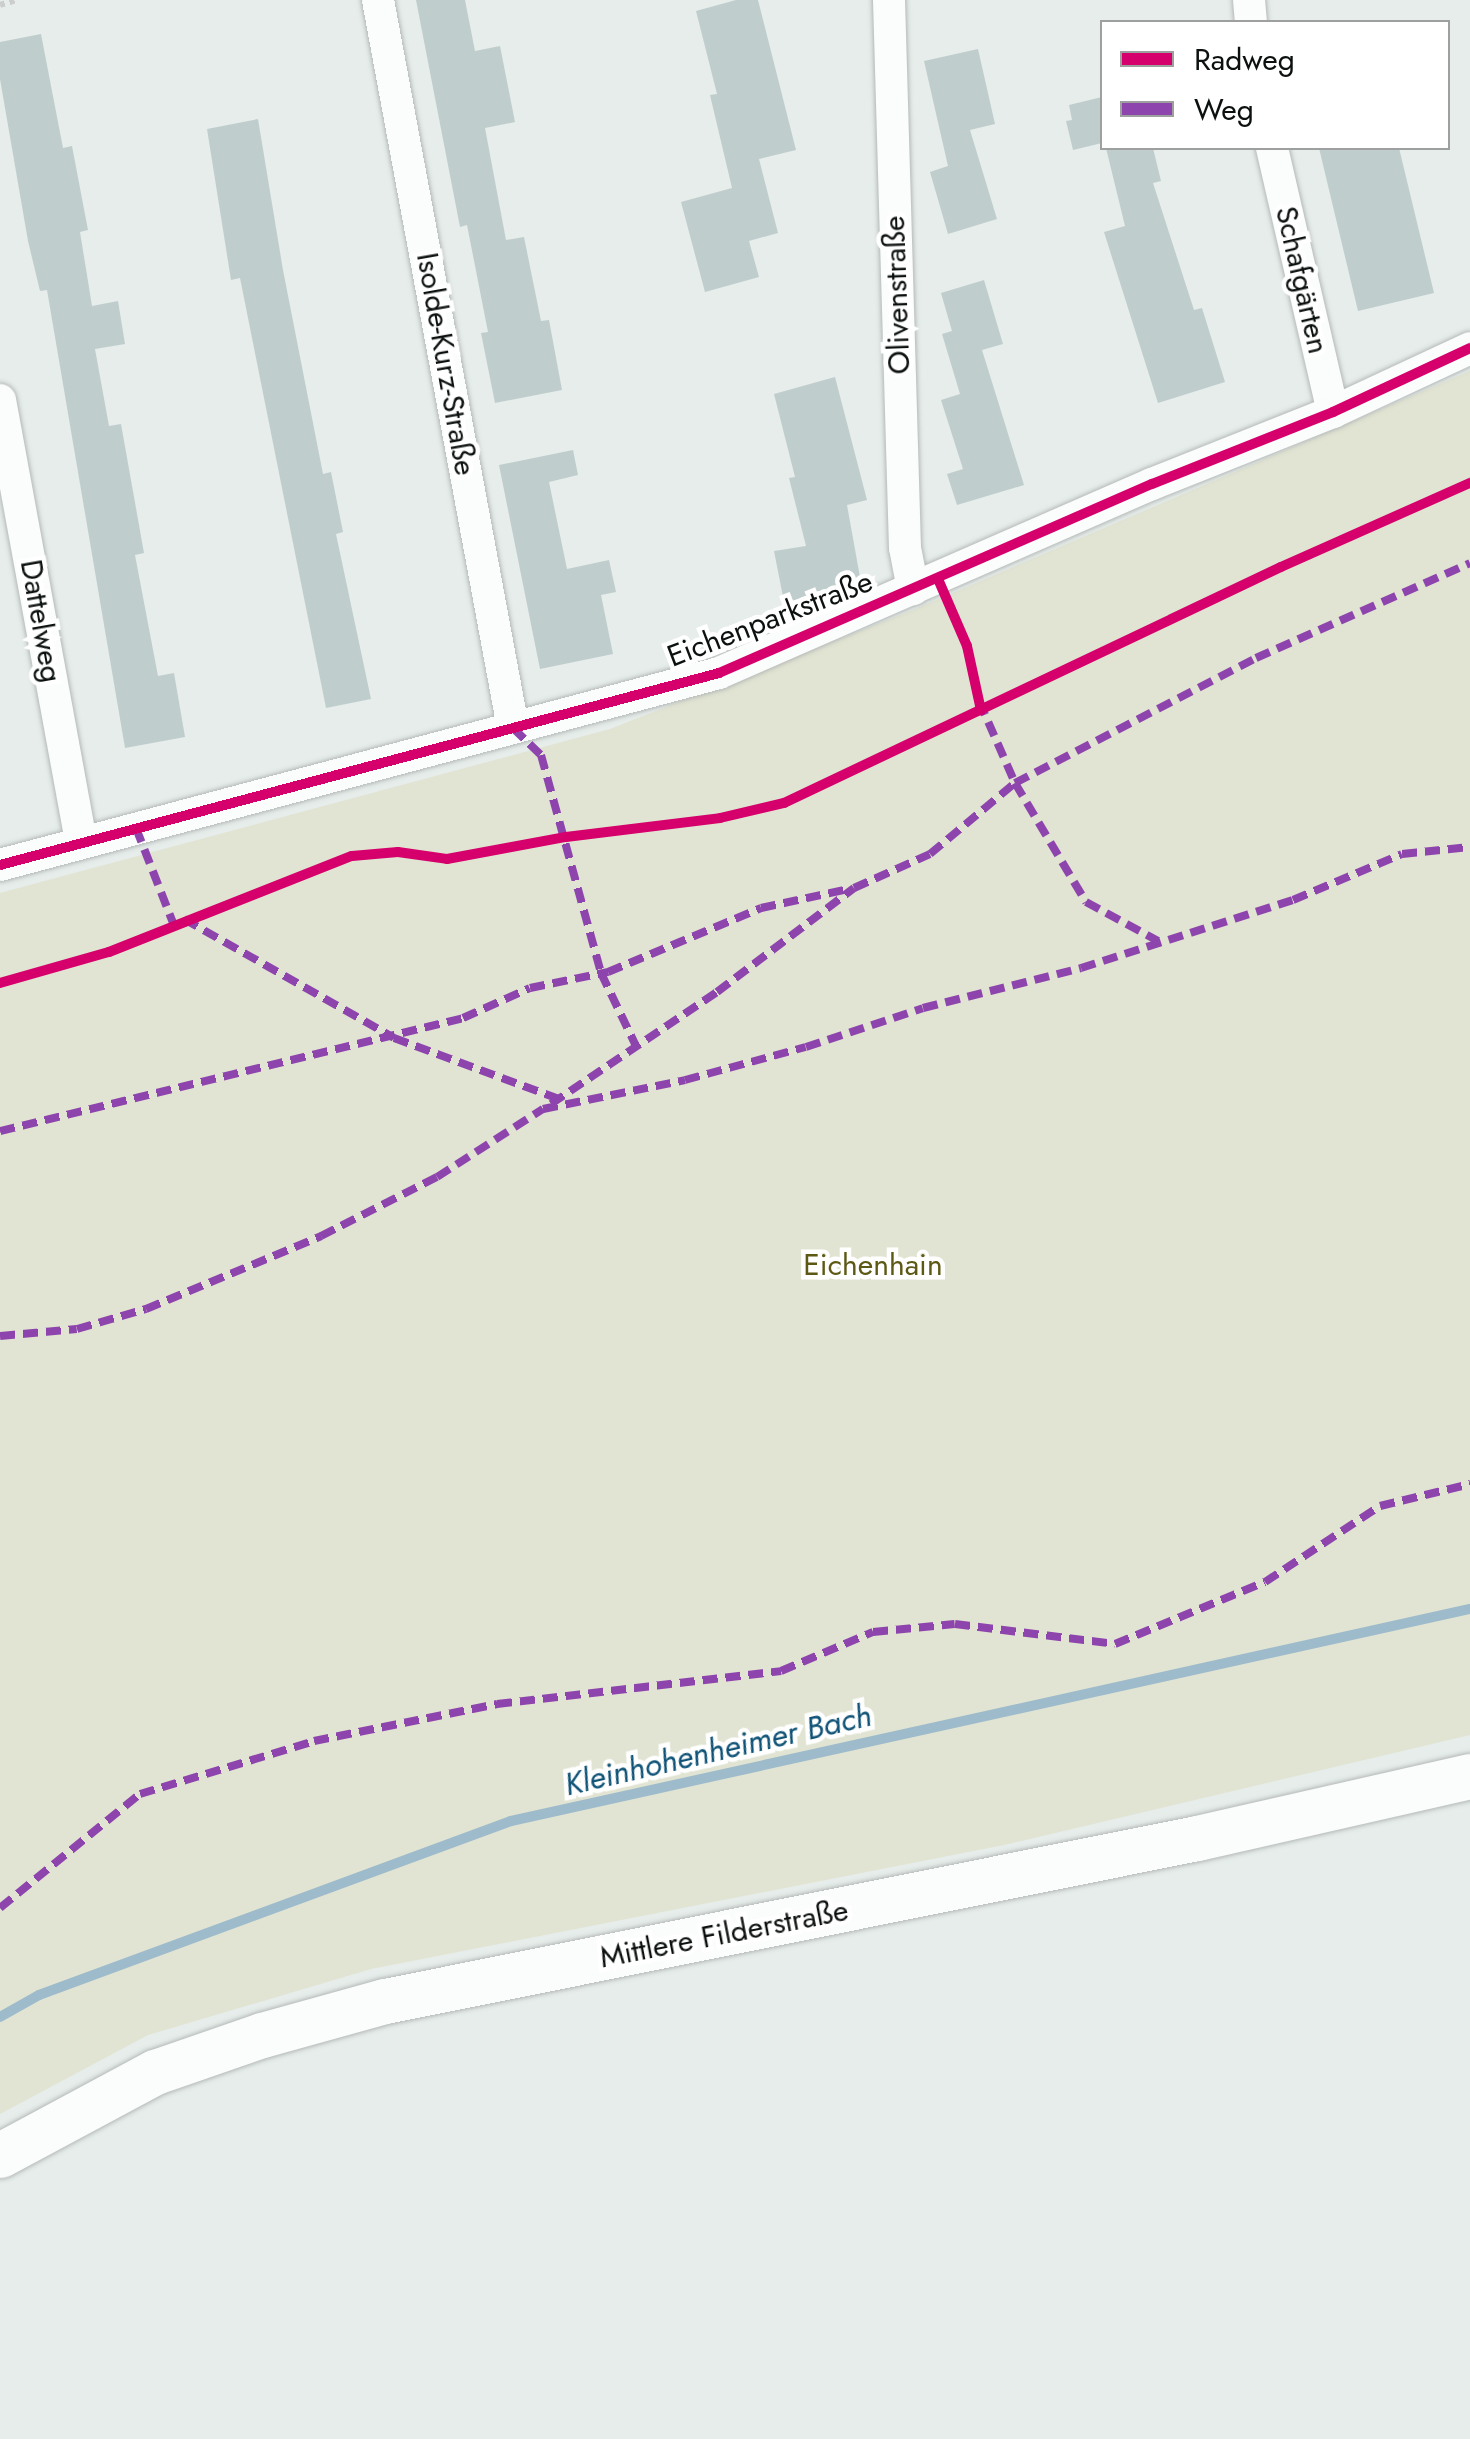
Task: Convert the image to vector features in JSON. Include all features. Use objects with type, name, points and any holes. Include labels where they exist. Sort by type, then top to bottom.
[{"type":"main road","name":"Mittlere Filderstraße","points":[[0,2156],[155,2072],[384,2001],[1062,1866],[1470,1776]]},
{"type":"street","name":"Isolde-Kurz-Straße","points":[[378,0],[513,728]]},
{"type":"street","name":"Olivenstraße","points":[[890,0],[905,548],[913,589]]},
{"type":"street","name":"Schafgärten","points":[[1272,150],[1332,412]]},
{"type":"street","name":"Eichenparkstraße","points":[[0,865],[719,673],[1152,484],[1332,412],[1470,348]]},
{"type":"street","name":"Dattelweg","points":[[0,400],[82,842]]},
{"type":"path","points":[[0,4],[16,0]]},
{"type":"green space","name":"Eichenhain","points":[[1470,371],[1470,1735],[1004,1845],[371,1969],[148,2035],[0,2114],[0,893],[610,729],[913,610]]},
{"type":"building","points":[[416,0],[465,0],[475,51],[500,46],[515,122],[485,128],[506,240],[524,237],[541,321],[549,320],[562,390],[495,403],[481,333],[488,332],[467,225],[460,227]]},
{"type":"building","points":[[736,0],[758,0],[796,150],[759,159],[778,233],[749,241],[759,277],[705,292],[681,202],[732,188],[710,95],[717,94],[696,11]]},
{"type":"building","points":[[41,34],[63,148],[72,146],[88,230],[80,232],[92,306],[118,301],[125,344],[95,349],[109,426],[121,424],[144,553],[135,555],[158,676],[174,673],[185,737],[125,748],[47,290],[40,291],[28,241],[0,79],[0,42]]},
{"type":"building","points":[[978,49],[995,124],[970,130],[997,219],[948,234],[930,172],[948,166],[924,61]]},
{"type":"building","points":[[1100,97],[1100,143],[1073,150],[1066,121],[1072,120],[1069,105]]},
{"type":"building","points":[[258,119],[323,474],[331,472],[343,532],[336,534],[371,699],[326,708],[240,278],[231,280],[207,129]]},
{"type":"building","points":[[1106,150],[1153,150],[1161,181],[1153,183],[1194,310],[1202,308],[1225,382],[1158,403],[1104,232],[1125,226]]},
{"type":"building","points":[[1319,150],[1399,150],[1434,293],[1358,311]]},
{"type":"building","points":[[984,280],[1003,344],[982,350],[1024,485],[957,505],[947,474],[963,469],[941,400],[960,394],[942,334],[952,331],[941,293]]},
{"type":"building","points":[[835,377],[867,500],[847,505],[862,588],[784,602],[774,551],[806,546],[789,478],[795,477],[774,394]]},
{"type":"building","points":[[573,450],[578,475],[549,482],[567,569],[609,560],[616,592],[601,595],[613,654],[540,669],[499,465]]},
{"type":"waterway","name":"Kleinhohenheimer Bach","points":[[0,2017],[39,1995],[511,1821],[1470,1609]]},
{"type":"marked path","points":[[551,1104],[717,992],[854,888],[930,854],[1015,783],[1256,658],[1470,563]]},
{"type":"marked path","points":[[979,701],[1015,783],[1086,902],[1158,941]]},
{"type":"marked path","points":[[513,728],[541,755],[601,973],[636,1046]]},
{"type":"marked path","points":[[136,828],[173,923]]},
{"type":"marked path","points":[[0,1336],[77,1329],[146,1309],[321,1236],[437,1177],[543,1109],[685,1080],[806,1047],[923,1008],[1081,968],[1293,900],[1402,854],[1470,847]]},
{"type":"marked path","points":[[0,1131],[463,1018],[530,988],[608,972],[761,908],[848,889]]},
{"type":"marked path","points":[[184,919],[394,1038],[559,1099]]},
{"type":"marked path","points":[[0,1908],[140,1794],[314,1741],[497,1704],[781,1671],[873,1632],[955,1624],[1115,1644],[1265,1582],[1380,1506],[1470,1484]]},
{"type":"cycle path","points":[[0,865],[719,673],[1152,484],[1333,412],[1470,348]]},
{"type":"cycle path","points":[[0,983],[109,952],[352,856],[398,852],[447,859],[566,837],[720,818],[784,803],[1281,567],[1470,483]]},
{"type":"cycle path","points":[[938,579],[967,646],[981,710]]}]
